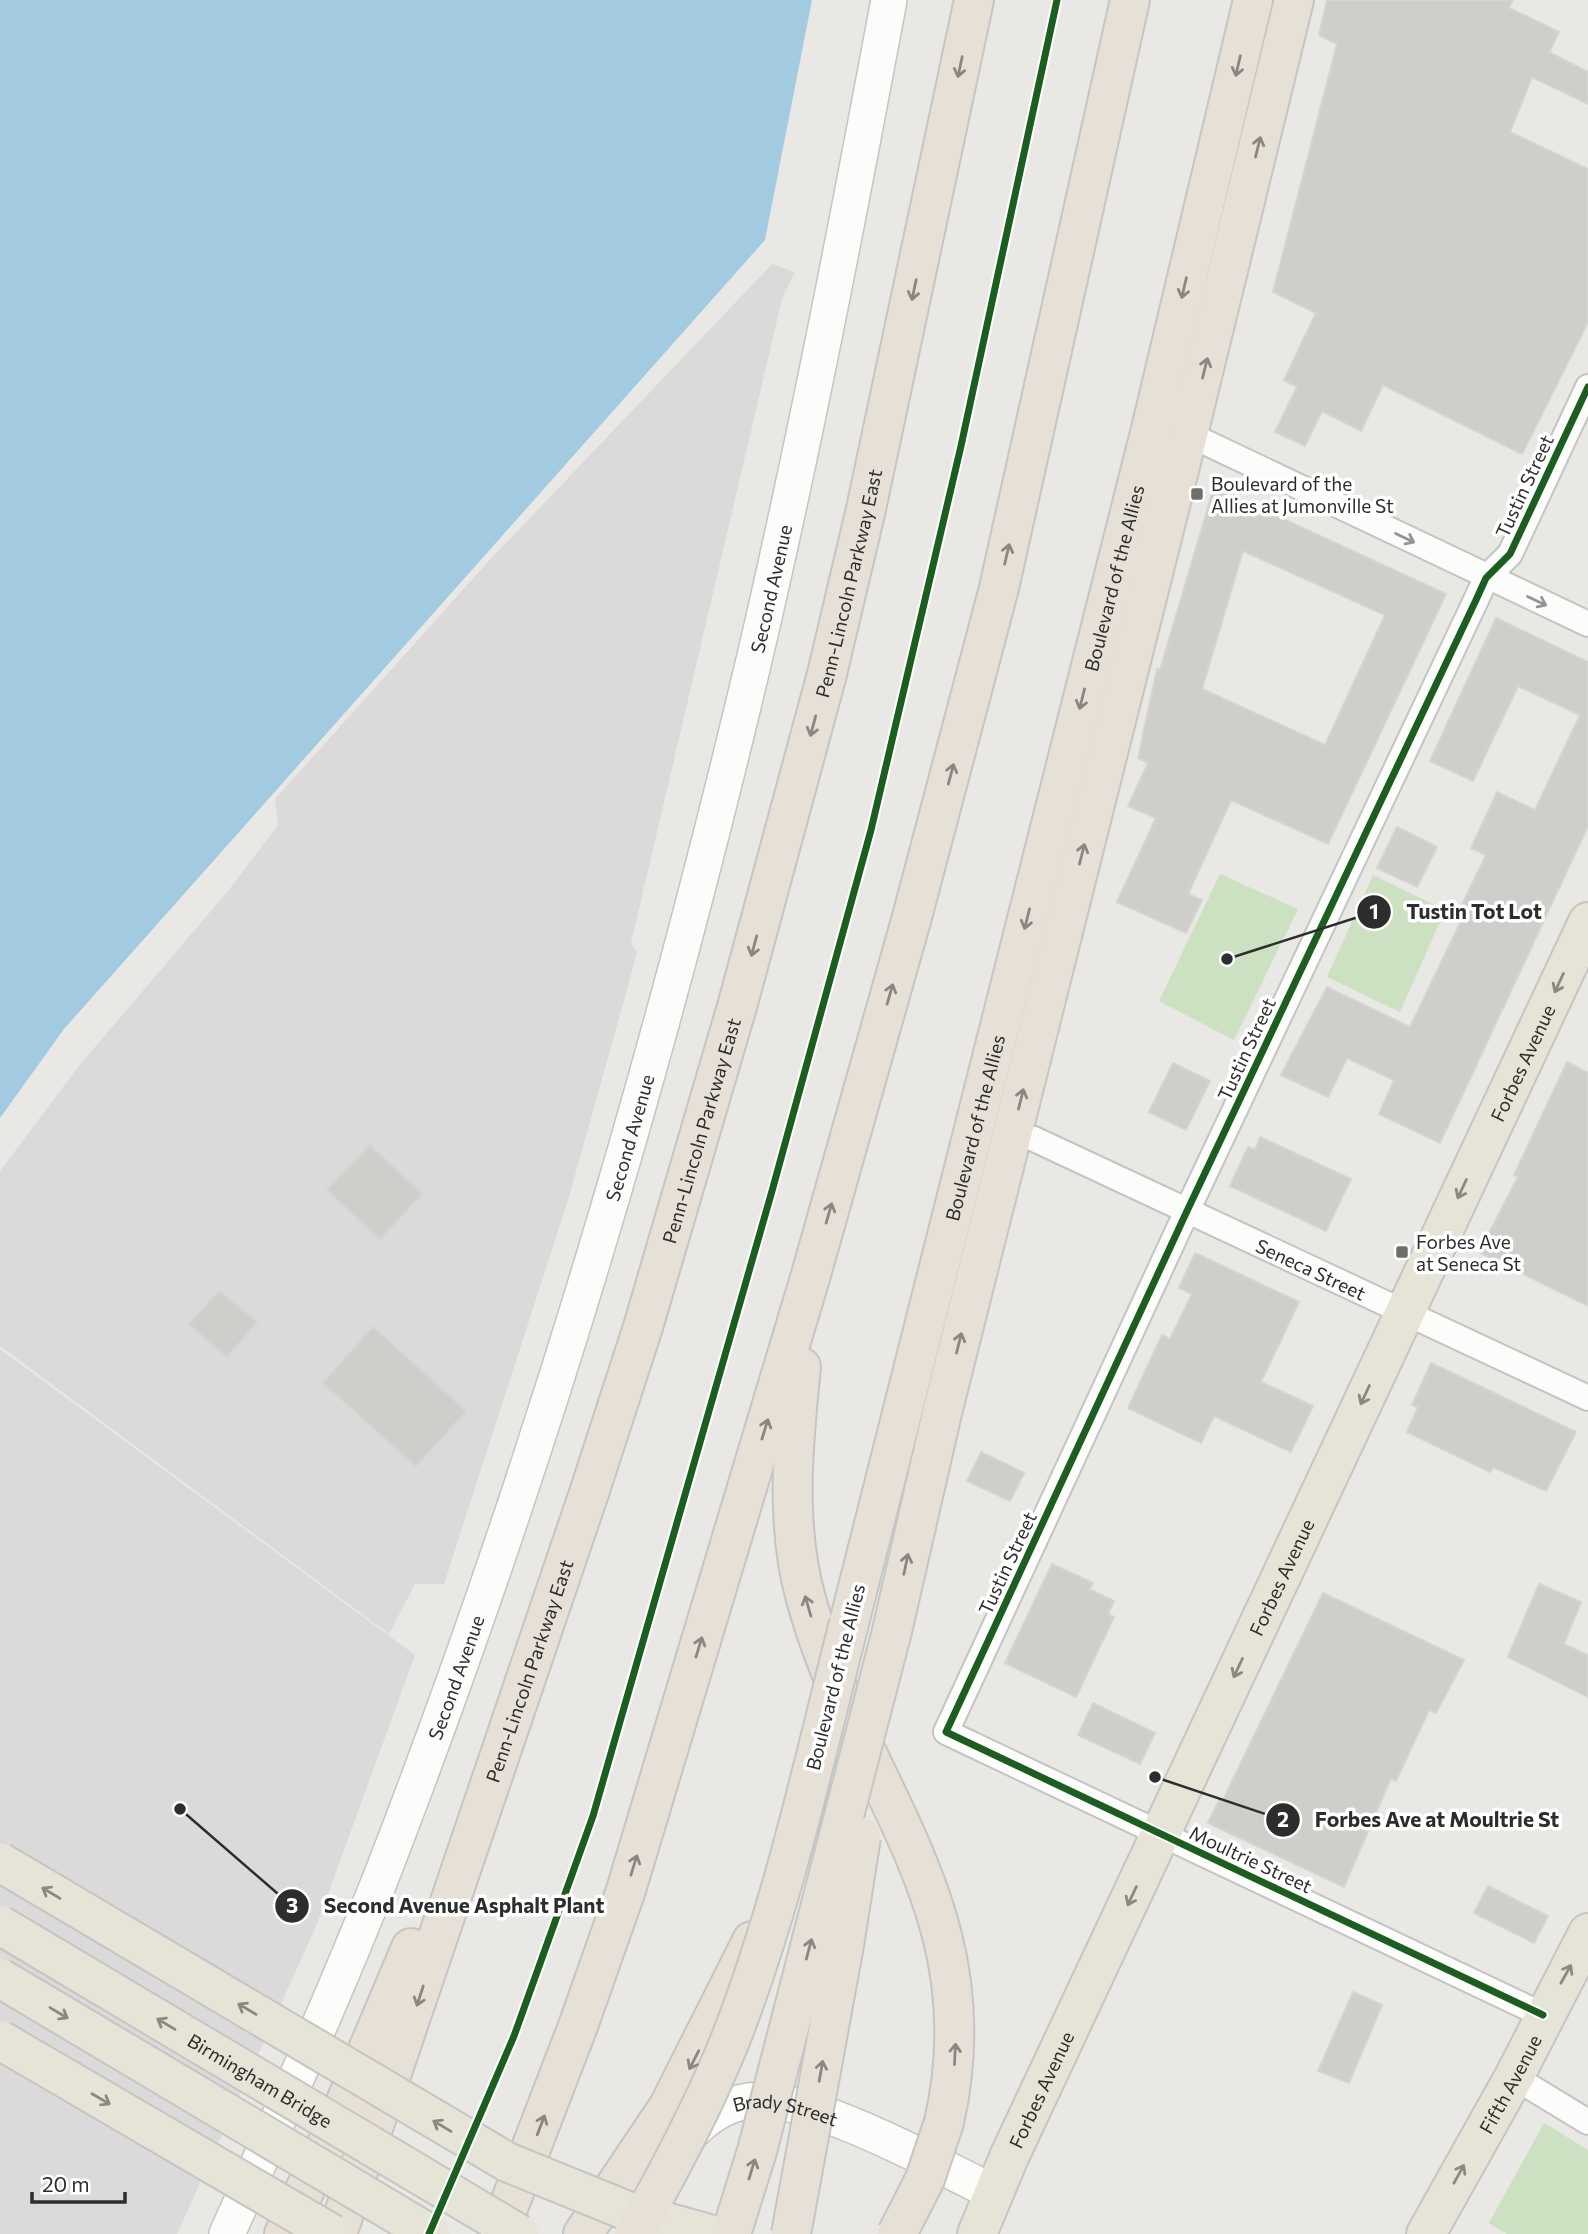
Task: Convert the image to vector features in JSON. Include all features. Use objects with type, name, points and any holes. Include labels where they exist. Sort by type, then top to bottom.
[{"type":"highway","name":"Penn-Lincoln Parkway East","points":[[338,2227],[642,1327],[784,838],[866,509],[974,0]]},
{"type":"highway","points":[[498,2234],[579,2026],[626,1890],[810,1278],[916,904],[999,588],[1130,0]]},
{"type":"highway","name":"Boulevard of the Allies","points":[[634,2234],[698,2111],[732,2034],[772,1918],[794,1842],[1148,438],[1253,0]]},
{"type":"highway","name":"Boulevard of the Allies","points":[[791,2234],[844,1945],[892,1631],[945,1399],[1188,434],[1294,0]]},
{"type":"highway","points":[[810,1278],[793,1459],[792,1497],[805,1597],[827,1663],[922,1871],[950,1965],[956,2027],[951,2090],[944,2122],[925,2179],[897,2234]]},
{"type":"highway","points":[[732,2234],[757,2151],[892,1631]]},
{"type":"highway","points":[[284,2234],[374,2037],[534,1652]]},
{"type":"highway","points":[[583,2234],[646,2144],[692,2063],[758,1929],[794,1842]]},
{"type":"main road","name":"Second Avenue","points":[[227,2234],[333,1994],[435,1734],[545,1409],[599,1238],[675,969],[755,653],[834,290],[889,0]]},
{"type":"main road","name":"Forbes Avenue","points":[[977,2234],[993,2192],[1588,922]]},
{"type":"main road","points":[[0,1862],[507,2162],[617,2207],[709,2234]]},
{"type":"main road","name":"Birmingham Bridge","points":[[0,1925],[519,2234]]},
{"type":"main road","name":"Fifth Avenue","points":[[1426,2234],[1514,2077],[1543,2015],[1588,1933]]},
{"type":"main road","points":[[0,1978],[430,2234]]},
{"type":"main road","points":[[0,2040],[338,2227]]},
{"type":"main road","name":"Brady Street","points":[[625,2234],[664,2166],[694,2129],[710,2116],[748,2101],[791,2103],[815,2111],[993,2192]]},
{"type":"street","name":"Tustin Street","points":[[946,1732],[1187,1210],[1486,578],[1510,554],[1588,387]]},
{"type":"street","points":[[1188,434],[1486,578],[1588,624]]},
{"type":"street","name":"Seneca Street","points":[[1034,1139],[1588,1398]]},
{"type":"street","name":"Moultrie Street","points":[[946,1732],[1543,2015]]},
{"type":"street","points":[[1514,2077],[1588,2122]]},
{"type":"shaded area","points":[[772,264],[795,272],[782,299],[631,943],[637,952],[625,997],[568,1200],[444,1584],[415,1584],[389,1634],[0,1346],[0,1171],[78,1067],[228,891],[278,825],[275,799],[487,563]]},
{"type":"shaded area","points":[[0,1349],[415,1655],[317,1924],[177,2234],[0,2234]]},
{"type":"green space","points":[[1220,874],[1298,909],[1234,1040],[1159,1001]]},
{"type":"green space","points":[[1373,875],[1445,910],[1400,1012],[1327,977]]},
{"type":"green space","points":[[1544,2123],[1588,2150],[1588,2234],[1507,2234],[1489,2223]]},
{"type":"water","points":[[0,0],[812,0],[765,240],[64,1029],[0,1118]]},
{"type":"building","points":[[1327,0],[1513,0],[1509,8],[1559,32],[1549,52],[1588,72],[1588,104],[1532,77],[1510,132],[1588,169],[1588,322],[1522,454],[1383,385],[1361,431],[1322,411],[1305,446],[1275,432],[1297,387],[1284,380],[1316,313],[1273,292],[1337,44],[1319,35]]},
{"type":"building","points":[[1214,487],[1446,594],[1328,844],[1231,800],[1188,894],[1202,900],[1186,933],[1117,902],[1156,818],[1128,806],[1148,763],[1138,758],[1157,669],[1160,670]],"holes":[[[1243,551],[1385,615],[1325,745],[1202,689]]]},
{"type":"building","points":[[1496,618],[1588,662],[1588,826],[1440,1143],[1379,1114],[1394,1080],[1347,1058],[1328,1097],[1281,1075],[1327,987],[1410,1027],[1462,919],[1456,917],[1486,855],[1471,848],[1497,792],[1535,810],[1580,715],[1518,686],[1473,781],[1430,761]]},
{"type":"building","points":[[1397,827],[1437,847],[1417,887],[1377,868]]},
{"type":"building","points":[[1567,1062],[1588,1073],[1588,1306],[1479,1252],[1518,1177],[1514,1175]]},
{"type":"building","points":[[1173,1063],[1210,1081],[1186,1130],[1149,1112]]},
{"type":"building","points":[[1260,1137],[1351,1179],[1326,1231],[1230,1186],[1248,1147],[1255,1150]]},
{"type":"building","points":[[370,1145],[422,1194],[380,1239],[327,1190]]},
{"type":"building","points":[[1195,1253],[1299,1302],[1261,1382],[1313,1406],[1291,1452],[1214,1416],[1201,1443],[1128,1408],[1162,1335],[1170,1339],[1192,1294],[1179,1288]]},
{"type":"building","points":[[219,1291],[257,1322],[227,1357],[189,1324]]},
{"type":"building","points":[[373,1327],[466,1411],[416,1466],[323,1383]]},
{"type":"building","points":[[1431,1363],[1576,1432],[1546,1491],[1493,1467],[1490,1472],[1407,1432],[1418,1407],[1412,1405]]},
{"type":"building","points":[[981,1452],[1024,1473],[1010,1501],[967,1481]]},
{"type":"building","points":[[1052,1564],[1093,1583],[1089,1589],[1114,1601],[1108,1614],[1114,1617],[1076,1697],[1005,1663]]},
{"type":"building","points":[[1539,1584],[1581,1602],[1564,1644],[1588,1655],[1588,1697],[1508,1657]]},
{"type":"building","points":[[1323,1593],[1464,1660],[1436,1713],[1429,1710],[1396,1781],[1391,1778],[1344,1887],[1208,1823],[1219,1800],[1222,1802]]},
{"type":"building","points":[[1093,1703],[1155,1733],[1140,1764],[1078,1735]]},
{"type":"building","points":[[1488,1886],[1548,1916],[1534,1943],[1474,1913]]},
{"type":"building","points":[[1353,1992],[1382,2005],[1349,2083],[1318,2071]]},
{"type":"cycle path","points":[[429,2234],[514,2036],[593,1816],[772,1191],[871,830],[961,446],[1057,0]]},
{"type":"cycle path","points":[[1543,2015],[946,1732],[1187,1211],[1486,578],[1510,554],[1588,387]]},
{"type":"place","name":"Boulevard of the Allies at Jumonville St","points":[[1197,494]]},
{"type":"place","name":"Tustin Tot Lot","points":[[1227,959]]},
{"type":"place","name":"Forbes Ave at Seneca St","points":[[1402,1252]]},
{"type":"place","name":"Forbes Ave at Moultrie St","points":[[1155,1777]]},
{"type":"place","name":"Second Avenue Asphalt Plant","points":[[180,1809]]}]
